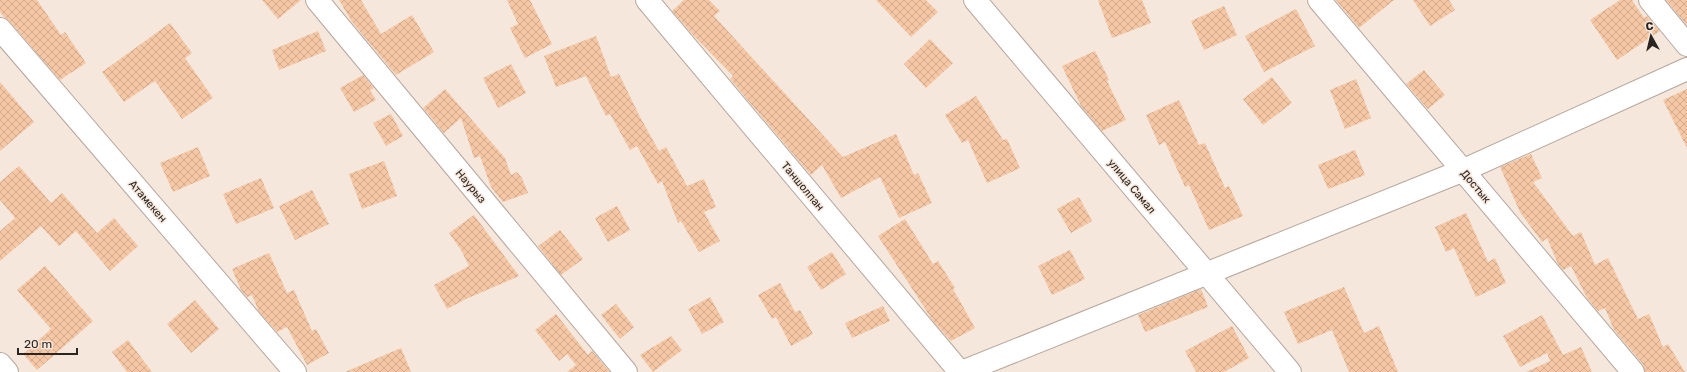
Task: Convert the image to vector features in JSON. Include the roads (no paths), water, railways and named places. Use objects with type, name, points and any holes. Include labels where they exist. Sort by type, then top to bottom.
[{"type":"street","name":"Наурыз","points":[[317,0],[626,372]]},
{"type":"street","name":"Таншолпан","points":[[647,0],[961,372]]},
{"type":"street","name":"улица Самал","points":[[975,0],[1290,372]]},
{"type":"street","name":"Достык","points":[[1319,0],[1633,372]]},
{"type":"street","points":[[1650,0],[1687,45]]},
{"type":"street","name":"Атамекен","points":[[0,29],[295,372]]},
{"type":"street","points":[[961,372],[1464,170],[1687,69]]},
{"type":"street","points":[[0,364],[7,372]]}]
